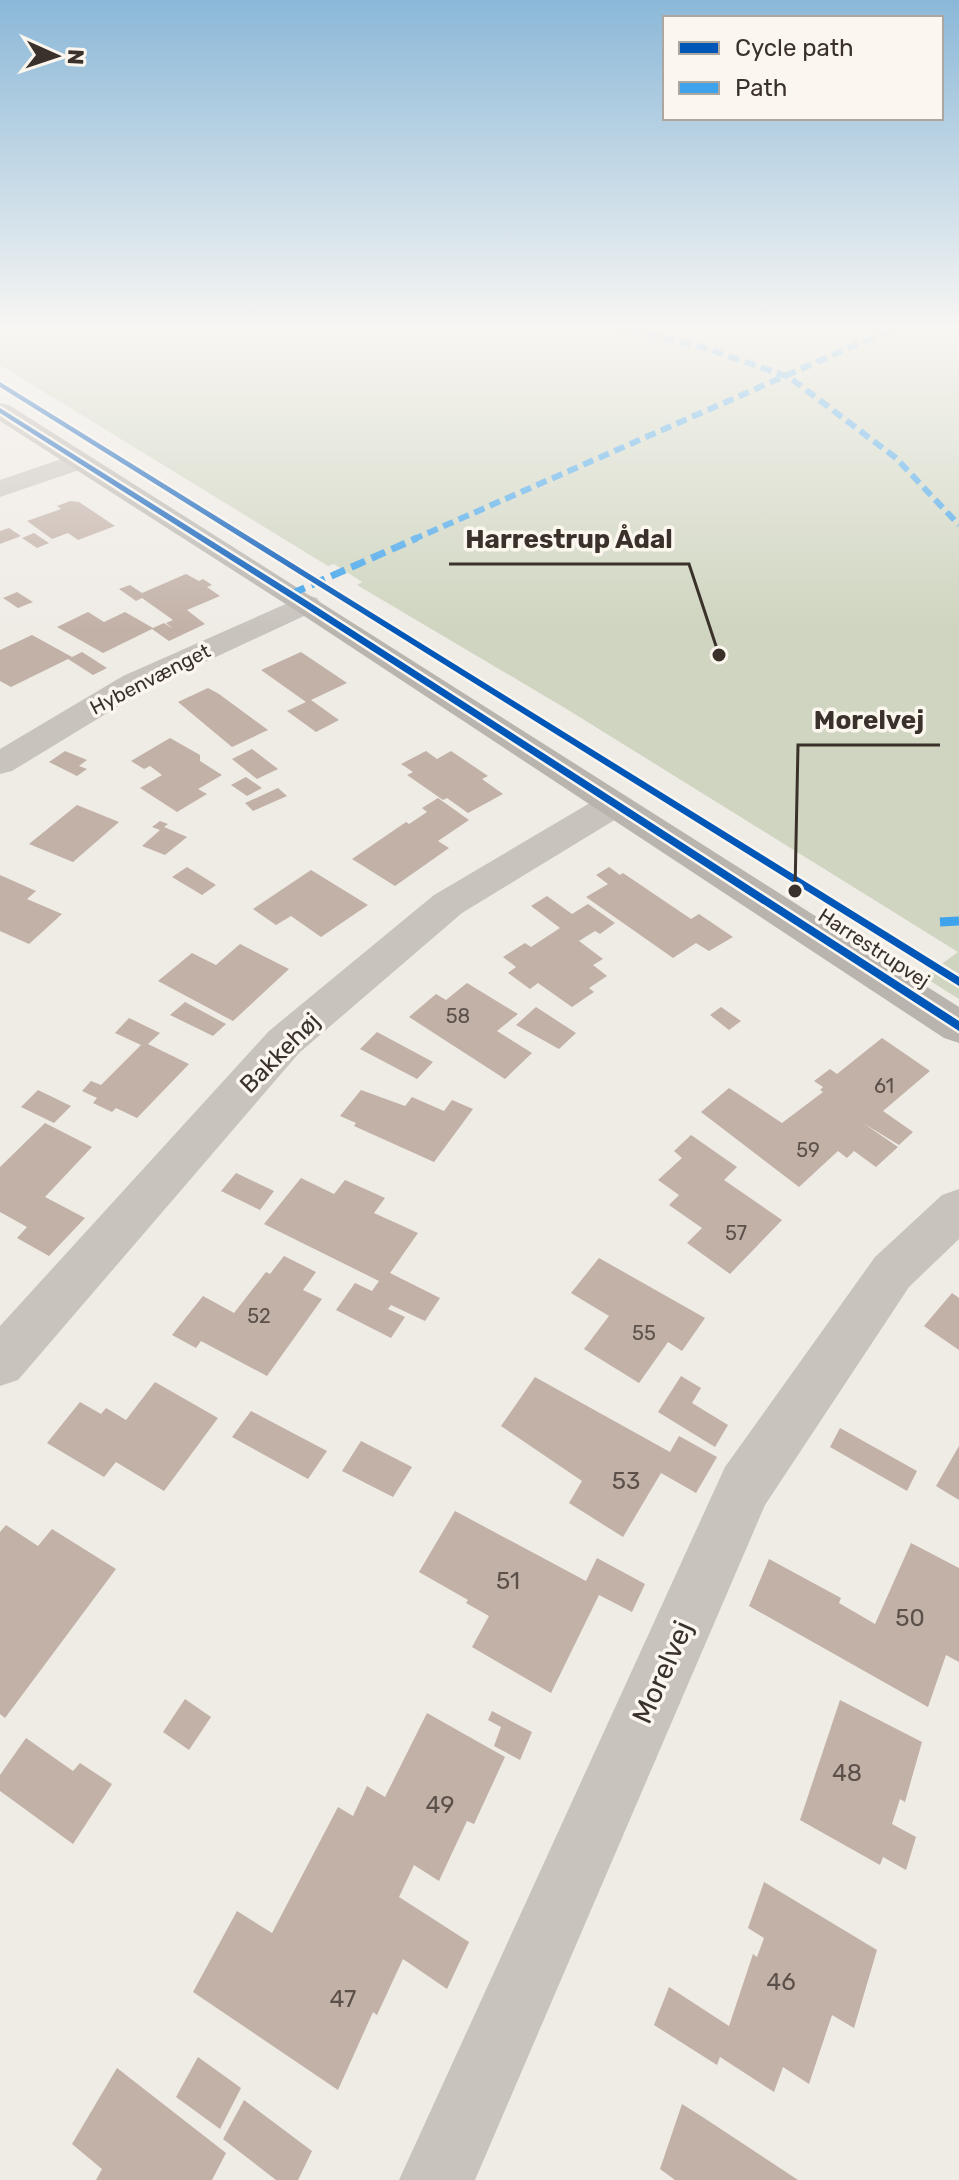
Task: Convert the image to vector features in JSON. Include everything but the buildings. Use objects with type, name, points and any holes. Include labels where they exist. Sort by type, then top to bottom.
[{"type":"street","name":"Harrestrupvej","points":[[26,427],[306,604],[959,1027]]},
{"type":"street","points":[[0,489],[79,461]]},
{"type":"street","name":"Hybenvænget","points":[[0,764],[134,683],[306,604]]},
{"type":"street","name":"Bakkehøj","points":[[0,1363],[284,1042],[448,904],[613,805]]},
{"type":"street","name":"Morelvej","points":[[437,2180],[745,1486],[892,1272],[959,1209]]},
{"type":"green space","points":[[101,427],[959,427],[959,999],[924,977],[958,952],[565,708],[357,585],[362,582],[334,564],[328,566]]},
{"type":"marked path","points":[[291,594],[670,427]]},
{"type":"marked path","points":[[855,427],[896,458],[959,525]]},
{"type":"marked path","points":[[940,922],[959,921]]},
{"type":"cycle path","points":[[26,427],[959,1027]]},
{"type":"cycle path","points":[[69,427],[959,982]]},
{"type":"place","name":"Harrestrup Ådal","points":[[719,655]]},
{"type":"place","name":"Morelvej","points":[[795,891]]}]
